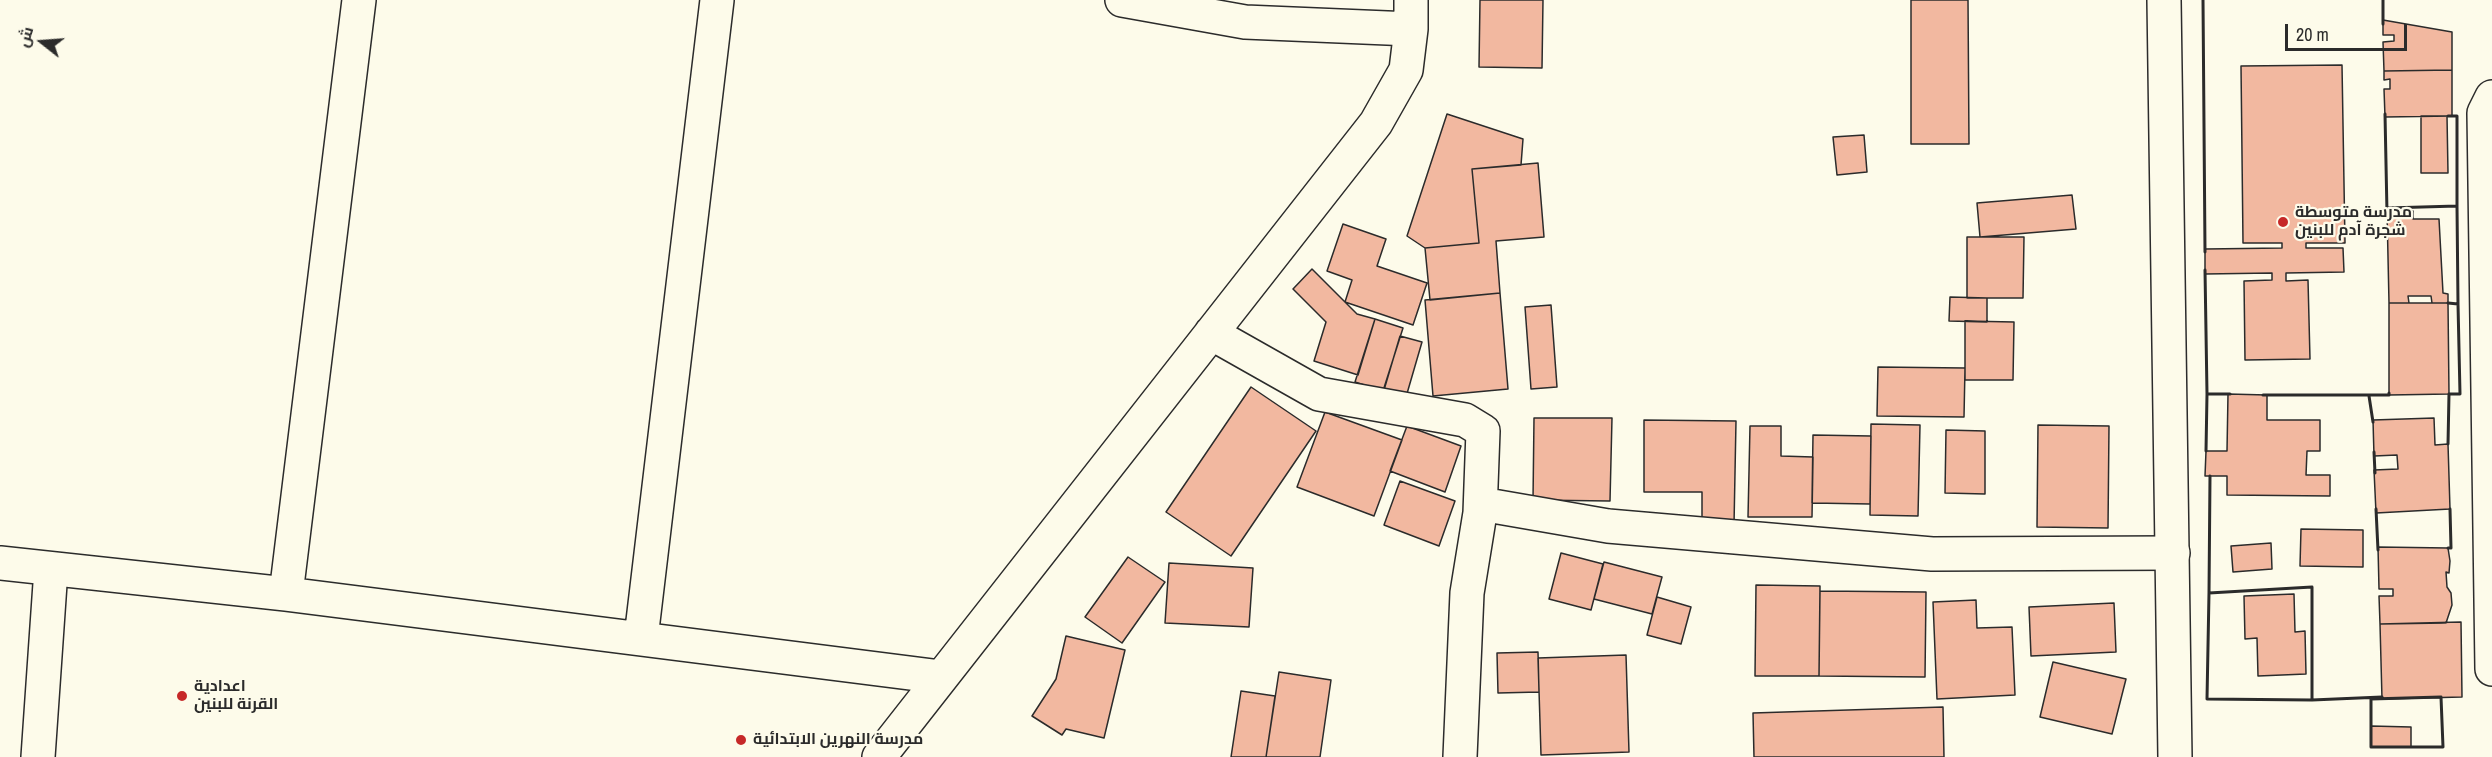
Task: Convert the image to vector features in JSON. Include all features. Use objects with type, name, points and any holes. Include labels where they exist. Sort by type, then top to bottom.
[{"type":"street","points":[[286,594],[359,0]]},
{"type":"street","points":[[641,638],[717,0]]},
{"type":"street","points":[[879,757],[1376,123],[1406,70],[1411,14],[1245,22],[1122,0]]},
{"type":"street","points":[[2164,0],[2175,757]]},
{"type":"street","points":[[2492,97],[2484,113],[2492,669]]},
{"type":"street","points":[[1211,333],[1319,394],[1465,420],[1483,431],[1481,504],[1467,593],[1460,757]]},
{"type":"street","points":[[1481,504],[1608,526],[1932,554],[2173,553]]},
{"type":"street","points":[[0,563],[286,594],[941,677]]},
{"type":"street","points":[[38,757],[51,569]]},
{"type":"building","points":[[1480,0],[1543,0],[1542,68],[1479,67]]},
{"type":"building","points":[[1911,0],[1968,0],[1969,144],[1911,144]]},
{"type":"building","points":[[2383,20],[2452,32],[2452,70],[2384,71],[2383,42],[2394,41],[2394,35],[2383,35]]},
{"type":"building","points":[[2342,65],[2345,243],[2306,243],[2306,248],[2343,248],[2344,272],[2286,273],[2286,281],[2308,280],[2310,359],[2245,360],[2244,281],[2272,280],[2272,273],[2205,274],[2205,249],[2282,248],[2282,243],[2243,243],[2241,66]]},
{"type":"building","points":[[2452,70],[2452,116],[2385,117],[2384,89],[2390,89],[2390,79],[2384,80],[2384,71]]},
{"type":"building","points":[[1447,114],[1523,139],[1521,165],[1472,169],[1479,243],[1425,248],[1407,236]]},
{"type":"building","points":[[2421,116],[2447,116],[2448,173],[2421,173]]},
{"type":"building","points":[[1864,135],[1867,172],[1837,175],[1833,137]]},
{"type":"building","points":[[1538,163],[1544,237],[1496,241],[1500,293],[1430,300],[1425,248],[1479,243],[1472,169]]},
{"type":"building","points":[[2072,195],[2076,229],[1980,237],[1977,203]]},
{"type":"building","points":[[2387,211],[2413,211],[2413,219],[2439,219],[2443,293],[2448,294],[2448,303],[2432,303],[2431,296],[2408,296],[2409,303],[2389,303]]},
{"type":"building","points":[[1343,224],[1386,239],[1377,266],[1427,283],[1413,325],[1345,302],[1352,280],[1327,271]]},
{"type":"building","points":[[1967,237],[2024,237],[2023,298],[1967,298]]},
{"type":"building","points":[[1312,269],[1357,314],[1375,319],[1358,375],[1314,361],[1326,322],[1293,289]]},
{"type":"building","points":[[1500,293],[1508,389],[1433,396],[1425,300]]},
{"type":"building","points":[[1950,297],[1987,298],[1987,322],[1949,321]]},
{"type":"building","points":[[2389,303],[2448,303],[2449,394],[2389,395]]},
{"type":"building","points":[[1551,305],[1557,387],[1531,389],[1525,307]]},
{"type":"building","points":[[1375,319],[1403,328],[1383,391],[1355,382]]},
{"type":"building","points":[[1965,321],[2014,322],[2013,380],[1965,380]]},
{"type":"building","points":[[1400,336],[1422,342],[1406,397],[1384,390]]},
{"type":"building","points":[[1878,367],[1965,368],[1964,417],[1877,416]]},
{"type":"building","points":[[1251,387],[1316,431],[1231,556],[1166,512]]},
{"type":"building","points":[[2228,394],[2267,395],[2267,420],[2320,420],[2320,451],[2307,451],[2306,475],[2330,475],[2330,496],[2227,495],[2227,476],[2205,476],[2206,451],[2227,451]]},
{"type":"building","points":[[1325,412],[1402,440],[1374,516],[1297,487]]},
{"type":"building","points":[[1534,418],[1612,418],[1610,501],[1533,500]]},
{"type":"building","points":[[2434,418],[2435,445],[2448,444],[2450,509],[2376,513],[2374,470],[2398,469],[2397,455],[2374,456],[2373,420]]},
{"type":"building","points":[[1644,420],[1736,421],[1734,525],[1702,525],[1702,492],[1644,492]]},
{"type":"building","points":[[1871,424],[1920,425],[1918,516],[1870,515]]},
{"type":"building","points":[[2038,425],[2109,426],[2108,528],[2037,527]]},
{"type":"building","points":[[1407,426],[1461,446],[1445,492],[1390,471]]},
{"type":"building","points":[[1750,426],[1781,426],[1781,456],[1813,457],[1812,517],[1748,517]]},
{"type":"building","points":[[1946,430],[1985,431],[1985,494],[1945,493]]},
{"type":"building","points":[[1813,435],[1871,436],[1870,504],[1812,503]]},
{"type":"building","points":[[1400,481],[1455,501],[1439,546],[1384,525]]},
{"type":"building","points":[[2301,529],[2363,530],[2363,567],[2300,566]]},
{"type":"building","points":[[2271,543],[2272,569],[2233,572],[2231,546]]},
{"type":"building","points":[[2378,547],[2448,548],[2450,561],[2449,573],[2446,572],[2447,587],[2451,593],[2452,605],[2446,623],[2380,624],[2379,596],[2393,596],[2393,589],[2379,589]]},
{"type":"building","points":[[1561,553],[1603,564],[1591,610],[1549,599]]},
{"type":"building","points":[[1128,557],[1165,582],[1122,643],[1085,617]]},
{"type":"building","points":[[1604,562],[1662,577],[1652,614],[1594,599]]},
{"type":"building","points":[[1169,563],[1253,568],[1249,627],[1165,623]]},
{"type":"building","points":[[1756,585],[1820,586],[1819,676],[1755,676]]},
{"type":"building","points":[[1820,591],[1926,592],[1925,677],[1819,676]]},
{"type":"building","points":[[2294,594],[2295,632],[2305,631],[2306,674],[2258,676],[2257,638],[2245,639],[2244,596]]},
{"type":"building","points":[[1657,597],[1691,607],[1681,644],[1647,635]]},
{"type":"building","points":[[1976,600],[1977,628],[2012,627],[2015,695],[1937,699],[1933,602]]},
{"type":"building","points":[[2114,603],[2116,652],[2031,656],[2029,607]]},
{"type":"building","points":[[2461,622],[2462,697],[2382,699],[2380,624]]},
{"type":"building","points":[[1066,636],[1125,650],[1104,738],[1066,729],[1062,735],[1032,716],[1056,679]]},
{"type":"building","points":[[1538,652],[1539,692],[1498,693],[1497,653]]},
{"type":"building","points":[[1626,655],[1629,752],[1541,755],[1538,658]]},
{"type":"building","points":[[2053,662],[2126,679],[2112,734],[2040,717]]},
{"type":"building","points":[[1279,672],[1331,680],[1320,757],[1266,757]]},
{"type":"building","points":[[1241,691],[1275,696],[1266,757],[1231,757]]},
{"type":"building","points":[[1943,707],[1944,757],[1754,757],[1753,713]]},
{"type":"building","points":[[2371,726],[2411,727],[2411,747],[2371,747]]},
{"type":"wall","points":[[2203,0],[2205,252]]},
{"type":"wall","points":[[2383,0],[2383,24]]},
{"type":"wall","points":[[2385,114],[2387,213]]},
{"type":"wall","points":[[2448,116],[2457,116],[2457,206]]},
{"type":"wall","points":[[2387,208],[2457,206],[2458,304]]},
{"type":"wall","points":[[2205,270],[2207,394],[2230,394]]},
{"type":"wall","points":[[2448,303],[2458,304],[2460,394],[2449,394],[2448,444]]},
{"type":"wall","points":[[2263,395],[2389,395],[2389,393]]},
{"type":"wall","points":[[2206,451],[2207,394],[2210,394]]},
{"type":"wall","points":[[2369,396],[2373,422]]},
{"type":"wall","points":[[2374,452],[2375,473]]},
{"type":"wall","points":[[2210,476],[2209,593],[2312,587],[2312,700],[2382,697]]},
{"type":"wall","points":[[2376,509],[2378,550]]},
{"type":"wall","points":[[2448,548],[2451,548],[2450,509]]},
{"type":"wall","points":[[2312,587],[2312,700],[2207,699],[2209,593],[2312,587]]},
{"type":"wall","points":[[2441,697],[2443,747],[2371,747],[2371,699],[2441,697]]},
{"type":"place","name":"مدرسة متوسطة شجرة آدم للبنين","points":[[2283,222]]},
{"type":"place","name":"اعدادية القرنة للبنين","points":[[182,696]]},
{"type":"place","name":"مدرسة النهرين الابتدائية","points":[[741,740]]}]
